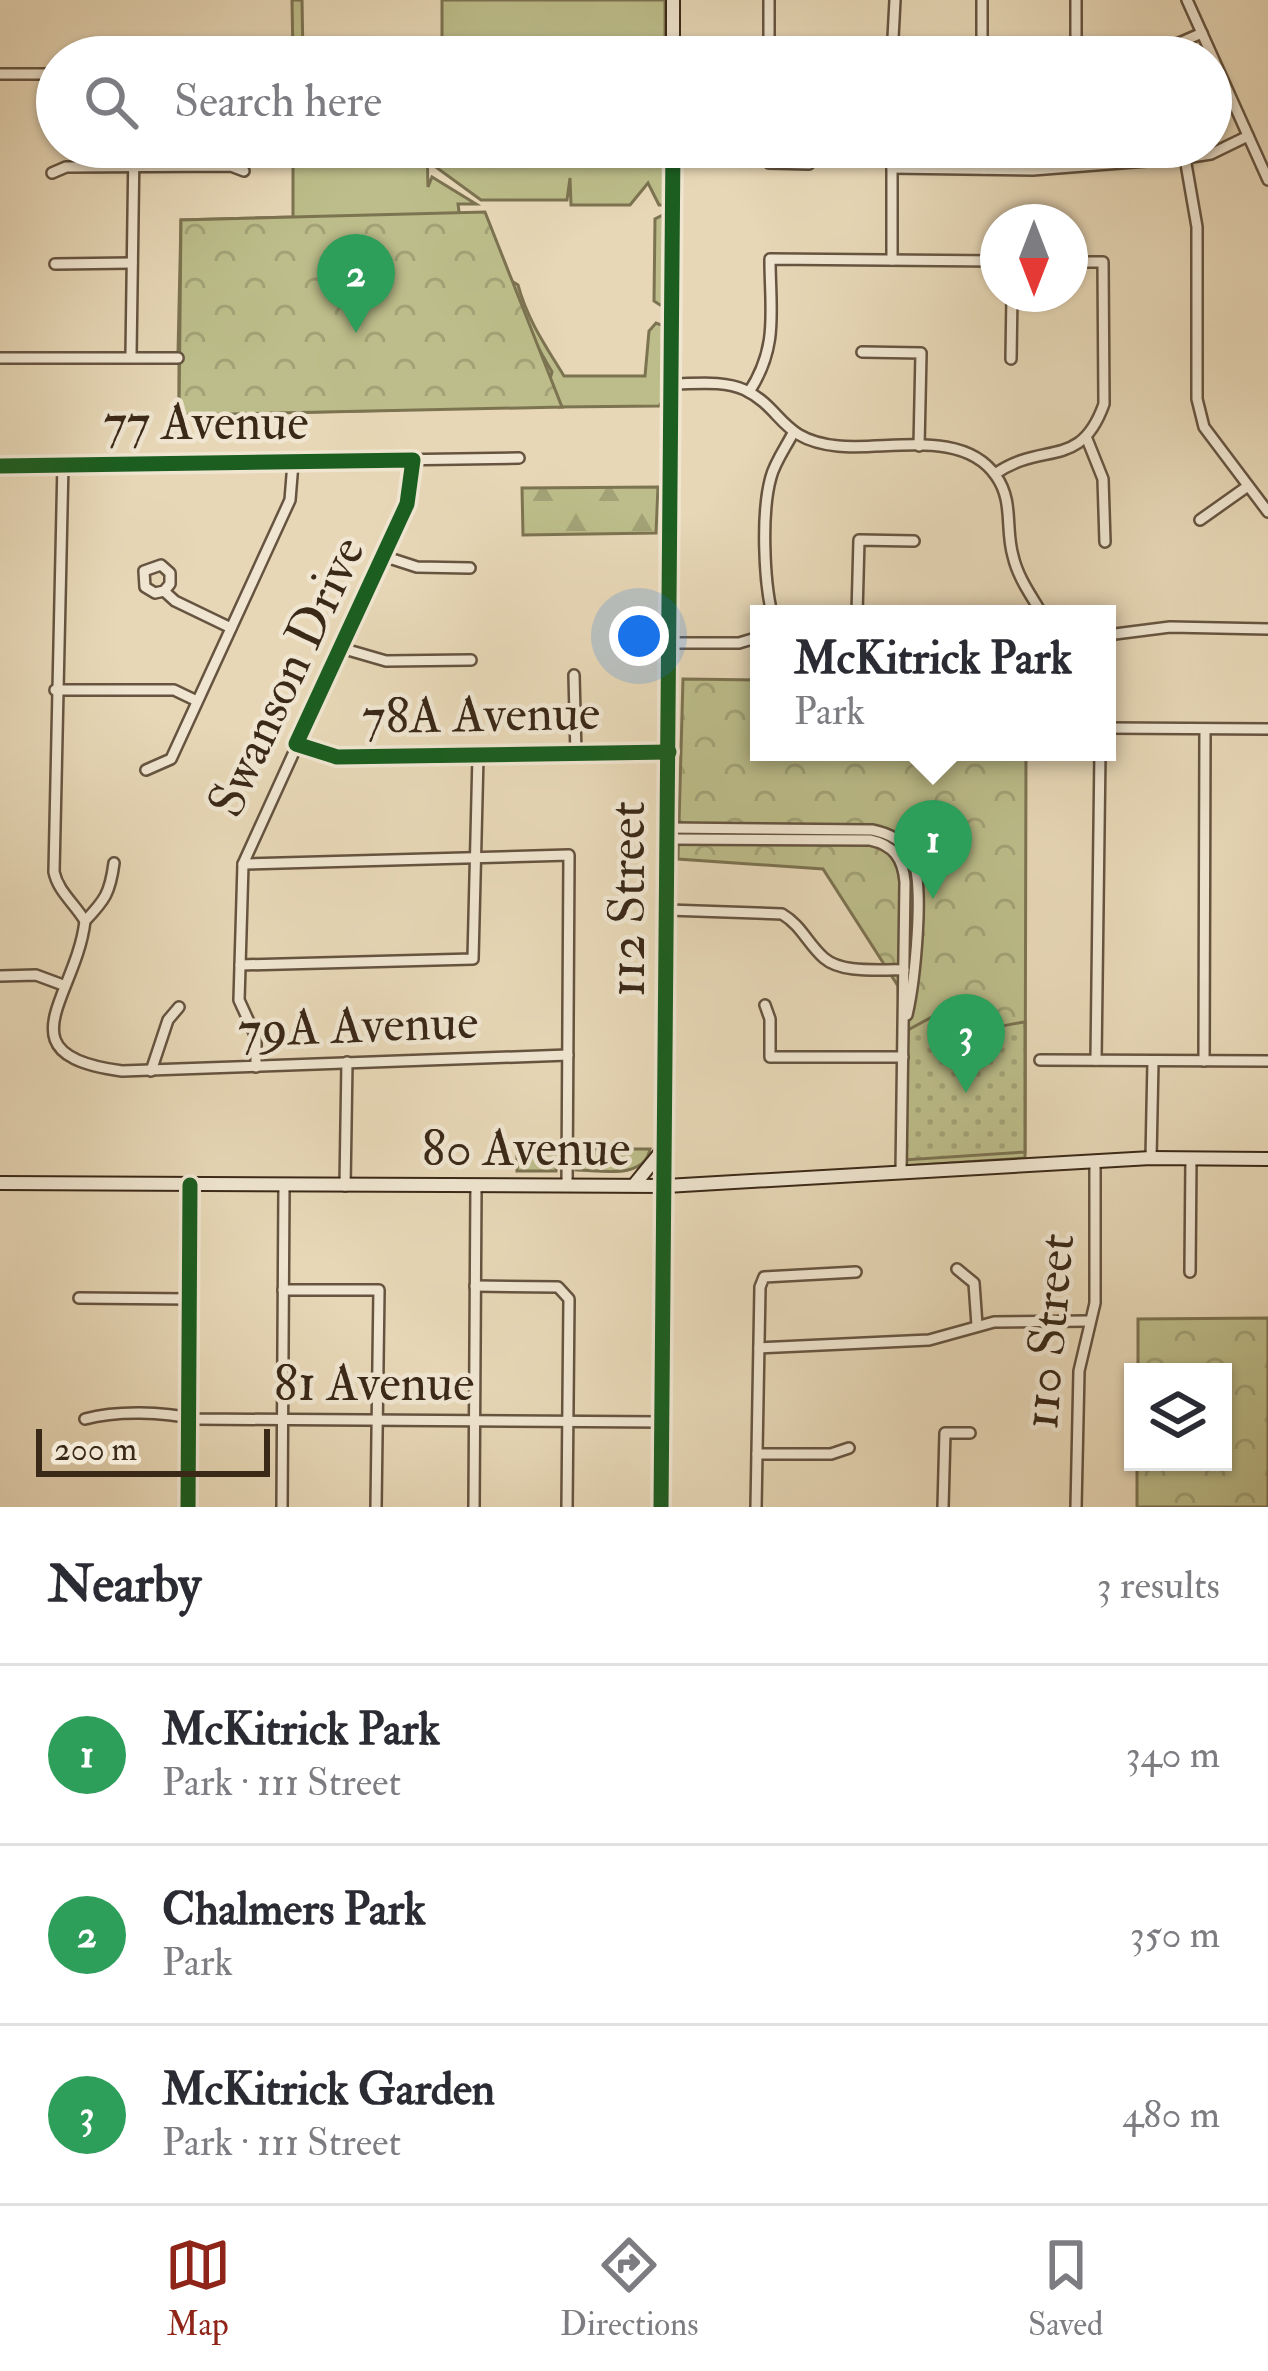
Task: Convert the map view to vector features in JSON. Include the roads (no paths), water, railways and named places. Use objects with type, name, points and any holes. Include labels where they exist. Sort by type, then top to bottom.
[{"type":"street","points":[[673,0],[673,36]]},
{"type":"street","points":[[769,0],[769,36]]},
{"type":"street","points":[[893,36],[895,0]]},
{"type":"street","points":[[982,0],[982,36]]},
{"type":"street","points":[[1076,0],[1076,36]]},
{"type":"street","points":[[1187,0],[1203,36]]},
{"type":"street","points":[[1195,36],[1202,33]]},
{"type":"street","points":[[0,74],[36,74]]},
{"type":"street","points":[[1232,100],[1268,180]]},
{"type":"street","points":[[1232,144],[1248,136]]},
{"type":"street","points":[[52,173],[62,168]]},
{"type":"street","points":[[131,355],[134,168]]},
{"type":"street","points":[[236,168],[244,171]]},
{"type":"street","name":"112 Street","points":[[661,1507],[673,168]]},
{"type":"street","points":[[892,260],[892,168],[1058,168]]},
{"type":"street","points":[[1187,168],[1197,227],[1196,399],[1204,427],[1268,512]]},
{"type":"street","points":[[749,392],[770,351],[770,259],[980,261]]},
{"type":"street","points":[[995,474],[1019,459],[1059,453],[1087,439],[1104,404],[1103,262],[1088,262]]},
{"type":"street","points":[[55,264],[132,263]]},
{"type":"street","points":[[1011,359],[1012,312]]},
{"type":"street","points":[[862,352],[921,353],[919,446]]},
{"type":"street","points":[[0,358],[178,358]]},
{"type":"street","points":[[672,384],[725,384],[749,392],[793,434],[839,446],[919,446],[963,452],[995,474],[1010,512],[1011,553],[1037,605]]},
{"type":"street","points":[[770,605],[768,495],[771,475],[793,434]]},
{"type":"street","points":[[1087,439],[1103,479],[1106,542]]},
{"type":"street","name":"77 Avenue","points":[[0,466],[519,458]]},
{"type":"street","name":"Swanson Drive","points":[[256,1067],[256,1036],[239,1000],[243,864],[407,504],[413,460]]},
{"type":"street","points":[[0,976],[36,975],[63,986],[82,943],[85,921],[57,886],[54,872],[63,463]]},
{"type":"street","points":[[146,770],[171,759],[290,500],[292,464]]},
{"type":"street","points":[[1200,520],[1248,485]]},
{"type":"street","points":[[857,605],[859,540],[914,542]]},
{"type":"street","points":[[383,556],[417,568],[470,568]]},
{"type":"street","points":[[164,591],[231,628]]},
{"type":"street","points":[[1116,634],[1170,628],[1268,628]]},
{"type":"street","points":[[669,644],[750,640]]},
{"type":"street","points":[[341,648],[386,661],[471,660]]},
{"type":"street","points":[[574,675],[576,755]]},
{"type":"street","points":[[55,690],[174,690],[197,700]]},
{"type":"street","points":[[1116,728],[1268,729]]},
{"type":"street","points":[[1204,1061],[1205,729]]},
{"type":"street","name":"78A Avenue","points":[[296,744],[338,757],[669,752]]},
{"type":"street","points":[[240,965],[473,959],[478,756]]},
{"type":"street","points":[[1096,1060],[1100,761]]},
{"type":"street","points":[[668,834],[872,830],[902,844],[914,861],[916,875],[916,961],[903,1026]]},
{"type":"street","points":[[668,834],[870,840],[886,845],[901,860],[905,877],[901,1172]]},
{"type":"street","points":[[243,864],[569,854],[567,1185]]},
{"type":"street","points":[[85,921],[101,908],[112,884],[114,863]]},
{"type":"street","points":[[668,910],[782,914],[828,961],[844,967],[904,970]]},
{"type":"street","name":"79A Avenue","points":[[63,986],[47,1021],[49,1044],[60,1056],[93,1068],[151,1071],[568,1055]]},
{"type":"street","points":[[765,1005],[770,1019],[770,1057]]},
{"type":"street","name":"79A Avenue","points":[[151,1071],[168,1020],[179,1007]]},
{"type":"street","points":[[756,1057],[903,1057]]},
{"type":"street","points":[[1040,1060],[1268,1061]]},
{"type":"street","points":[[1151,1158],[1153,1061]]},
{"type":"street","points":[[345,1186],[347,1063]]},
{"type":"street","points":[[634,1186],[666,1146]]},
{"type":"street","name":"80 Avenue","points":[[0,1183],[666,1186],[1151,1158],[1268,1159]]},
{"type":"street","points":[[1190,1272],[1191,1158]]},
{"type":"street","name":"110 Street","points":[[1076,1507],[1079,1371],[1095,1303],[1095,1162]]},
{"type":"street","points":[[188,1507],[190,1185]]},
{"type":"street","points":[[282,1507],[284,1185]]},
{"type":"street","points":[[474,1507],[476,1186]]},
{"type":"street","points":[[957,1269],[974,1283],[977,1325]]},
{"type":"street","points":[[756,1507],[764,1277],[856,1272]]},
{"type":"street","points":[[475,1286],[557,1287],[569,1299],[567,1507]]},
{"type":"street","points":[[283,1290],[379,1290],[376,1507]]},
{"type":"street","points":[[79,1298],[190,1300]]},
{"type":"street","points":[[759,1348],[929,1340],[977,1325],[1019,1320],[1090,1321]]},
{"type":"street","name":"81 Avenue","points":[[85,1420],[102,1414],[662,1422]]},
{"type":"street","points":[[943,1507],[945,1433],[970,1433]]},
{"type":"street","points":[[757,1454],[831,1454],[849,1448]]},
{"type":"place","name":"Chalmers Park","points":[[356,333]]},
{"type":"place","name":"McKitrick Park","points":[[933,899]]},
{"type":"place","name":"McKitrick Garden","points":[[966,1093]]}]
